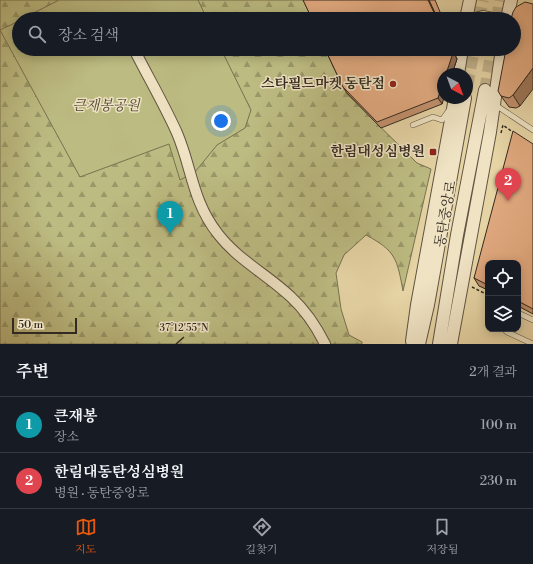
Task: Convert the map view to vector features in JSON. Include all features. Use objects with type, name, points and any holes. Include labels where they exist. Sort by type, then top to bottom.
[{"type":"street","points":[[467,12],[470,0]]},
{"type":"street","points":[[508,12],[511,0]]},
{"type":"street","points":[[518,12],[521,9]]},
{"type":"street","points":[[138,56],[177,134],[195,193],[206,217],[218,234],[237,254],[292,297],[325,344]]},
{"type":"street","points":[[459,68],[461,56]]},
{"type":"street","points":[[451,344],[494,104],[501,56]]},
{"type":"street","name":"동탄중앙로","points":[[439,344],[457,235],[485,90]]},
{"type":"street","points":[[412,344],[416,305],[457,104]]},
{"type":"street","points":[[418,344],[428,305],[457,104]]},
{"type":"lane","points":[[413,125],[433,117],[442,120],[455,104]]},
{"type":"lane","points":[[494,104],[532,128]]},
{"type":"lane","points":[[521,314],[533,320]]},
{"type":"lane","points":[[507,332],[533,344]]},
{"type":"path","points":[[500,140],[503,125],[514,133]]},
{"type":"path","points":[[470,287],[485,294]]},
{"type":"green space","points":[[0,0],[303,0],[309,12],[12,12],[12,56],[329,56],[347,94],[417,163],[431,169],[403,291],[397,263],[394,257],[384,246],[366,235],[344,255],[336,273],[341,309],[349,335],[362,342],[362,344],[0,344]]},
{"type":"green space","points":[[59,0],[198,0],[204,12],[36,12]]},
{"type":"green space","name":"큰재봉공원","points":[[12,24],[12,52],[0,30]]},
{"type":"green space","name":"큰재봉공원","points":[[14,56],[224,56],[251,110],[245,128],[217,145],[195,172],[180,180],[169,144],[80,177]]},
{"type":"building","points":[[303,0],[428,0],[434,12],[309,12]]},
{"type":"building","points":[[429,0],[435,0],[440,12],[435,12]]},
{"type":"building","points":[[525,2],[533,4],[533,68],[513,95],[509,98],[501,96],[498,91],[505,56],[521,56],[521,12],[513,12],[516,7]]},
{"type":"building","name":"스타필드마켓 동탄점","points":[[328,56],[452,56],[448,68],[437,68],[437,98],[377,122],[343,87]]},
{"type":"building","points":[[513,131],[533,144],[533,309],[521,303],[521,260],[485,260],[485,284],[474,278]]},
{"type":"tunnel","points":[[480,12],[483,0]]},
{"type":"tunnel","points":[[498,12],[500,0]]},
{"type":"tunnel","points":[[470,68],[473,56]]},
{"type":"tunnel","points":[[485,90],[491,56]]},
{"type":"place","name":"스타필드마켓 동탄점","points":[[393,84]]},
{"type":"place","name":"한림대성심병원","points":[[433,152]]},
{"type":"place","name":"한림대동탄성심병원","points":[[508,201]]},
{"type":"place","name":"큰재봉","points":[[170,234]]}]
